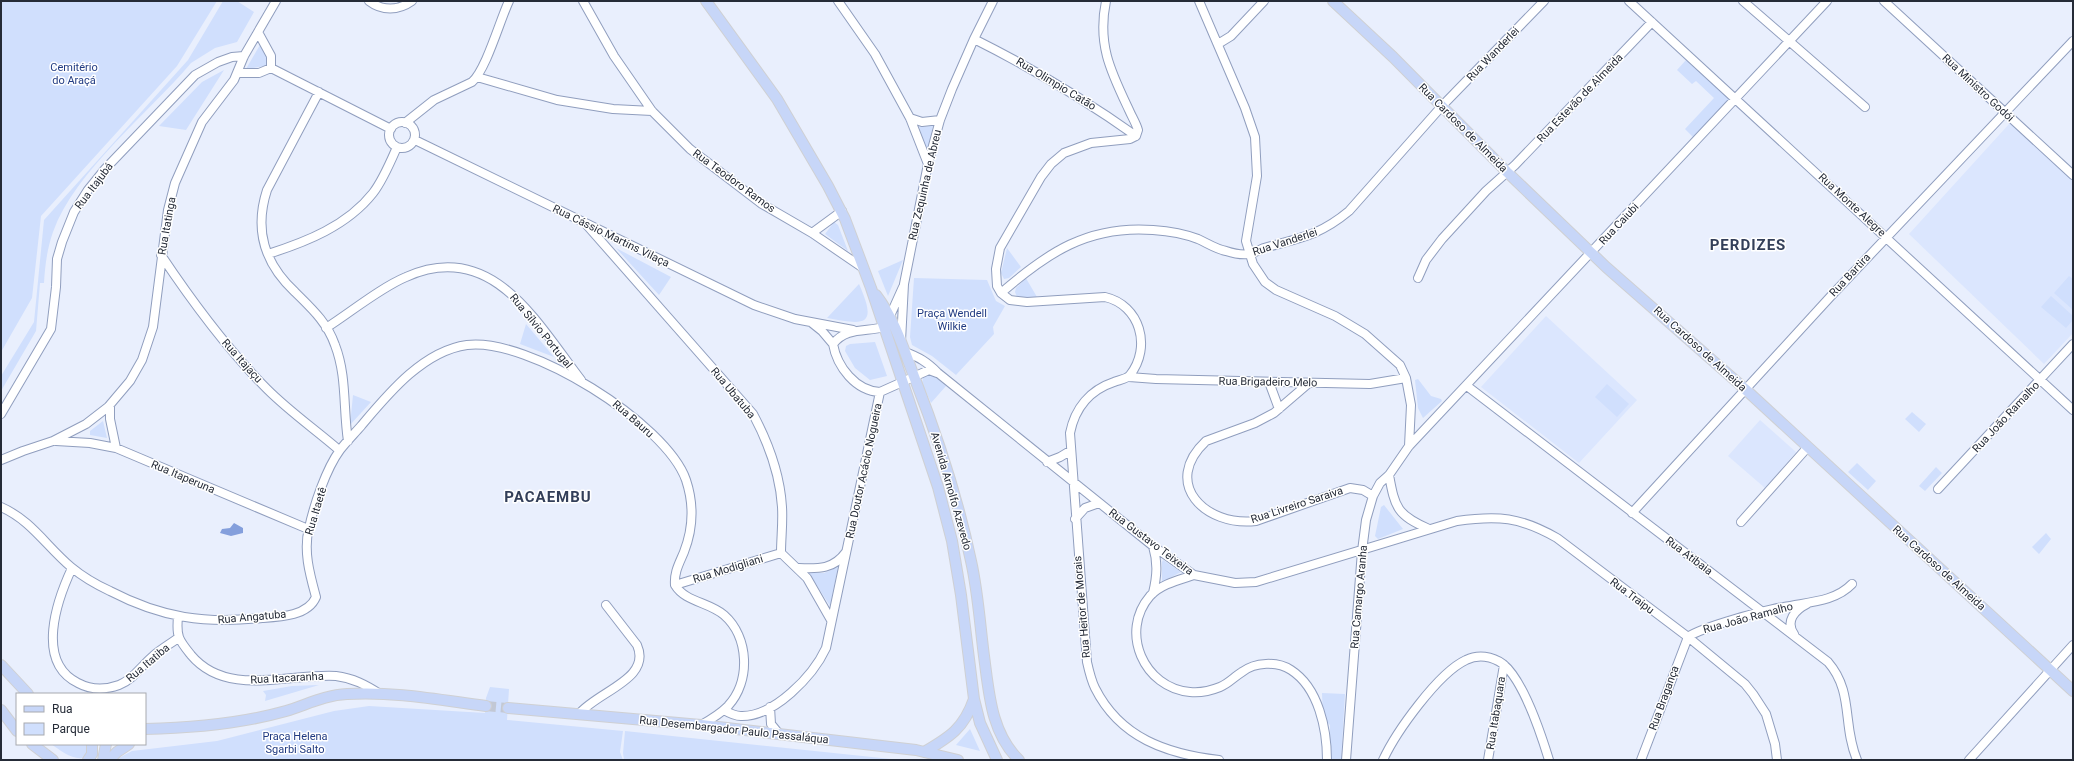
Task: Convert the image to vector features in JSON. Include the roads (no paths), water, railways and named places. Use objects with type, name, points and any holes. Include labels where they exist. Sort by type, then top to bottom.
[{"type":"main road","points":[[706,1],[777,99],[842,211],[871,288]]},
{"type":"main road","name":"Rua Cardoso de Almeida","points":[[1333,1],[1442,106],[1507,172],[1592,253],[1745,389],[1807,448],[2073,691]]},
{"type":"main road","name":"Avenida Arnolfo Azevedo","points":[[871,288],[890,317],[905,352],[930,419],[958,505],[971,562],[988,692],[993,716],[1006,745],[1019,760]]},
{"type":"main road","name":"Avenida Arnolfo Azevedo","points":[[871,288],[938,487],[952,541],[961,595],[974,699],[980,723],[997,760]]},
{"type":"main road","points":[[1,665],[27,693]]},
{"type":"main road","points":[[146,729],[176,728],[258,717],[324,698],[346,694],[381,694],[486,706]]},
{"type":"main road","points":[[924,752],[955,733],[970,712],[974,699]]},
{"type":"main road","name":"Rua Desembargador Paulo Passaláqua","points":[[508,708],[701,725],[924,752],[958,760]]},
{"type":"main road","points":[[1,710],[16,730]]},
{"type":"main road","points":[[146,736],[176,728]]},
{"type":"main road","points":[[33,745],[53,760]]},
{"type":"main road","points":[[88,760],[92,754],[92,745]]},
{"type":"main road","points":[[103,760],[106,745]]},
{"type":"main road","points":[[109,760],[128,745]]},
{"type":"main road","points":[[42,753],[62,760]]},
{"type":"street","name":"Rua Itatinga","points":[[1,460],[53,441],[86,424],[110,404],[130,380],[142,360],[153,326],[161,255],[168,210],[175,183],[202,122],[238,73],[244,56],[259,34],[276,1]]},
{"type":"street","points":[[369,1],[375,6],[386,9],[397,8],[412,1]]},
{"type":"street","points":[[406,123],[434,100],[477,77],[486,59],[509,1]]},
{"type":"street","name":"Rua Teodoro Ramos","points":[[583,1],[614,56],[652,111],[708,165],[762,204],[812,233],[863,268]]},
{"type":"street","points":[[838,1],[875,54],[910,118],[928,164]]},
{"type":"street","name":"Rua Zequinha de Abreu","points":[[900,341],[904,284],[928,164],[940,120],[974,39],[993,1]]},
{"type":"street","points":[[1106,1],[1102,19],[1104,50],[1109,67],[1136,122],[1138,130],[1136,136],[1124,141],[1091,143],[1064,153],[1051,164],[1031,192],[1000,248],[996,269],[996,279],[1001,293],[1010,300],[1020,303],[1096,296],[1114,299],[1126,306],[1137,322],[1142,338],[1141,347],[1134,369],[1129,377]]},
{"type":"street","points":[[1199,1],[1246,108],[1255,137],[1257,176],[1246,232],[1246,241],[1253,264],[1265,282],[1276,290],[1335,316],[1365,334],[1400,365],[1406,378],[1411,405],[1409,446]]},
{"type":"street","points":[[1218,44],[1231,36],[1264,1]]},
{"type":"street","name":"Rua Wanderlei","points":[[1442,106],[1544,1]]},
{"type":"street","name":"Rua Monte Alegre","points":[[1629,1],[2073,410]]},
{"type":"street","points":[[1743,1],[1865,107]]},
{"type":"street","name":"Rua Caiubi","points":[[1409,446],[1737,99],[1827,1]]},
{"type":"street","name":"Rua Ministro Godói","points":[[1884,1],[2073,175]]},
{"type":"street","name":"Rua Estevão de Almeida","points":[[1418,278],[1426,260],[1442,239],[1486,191],[1507,172],[1652,22]]},
{"type":"street","points":[[259,34],[271,56],[272,68]]},
{"type":"street","name":"Rua Olimpio Catão","points":[[974,39],[1043,75],[1095,107],[1136,136]]},
{"type":"street","name":"Rua Bartira","points":[[1632,513],[1886,237],[2003,112],[2073,40]]},
{"type":"street","name":"Rua Itajubá","points":[[1,414],[51,329],[56,287],[57,259],[74,212],[88,190],[105,169],[195,75],[218,62],[232,57],[244,56]]},
{"type":"street","points":[[238,73],[259,73],[272,68],[391,129]]},
{"type":"street","points":[[477,77],[557,100],[613,109],[652,111]]},
{"type":"street","points":[[319,92],[265,196],[261,218],[261,231],[268,254],[280,277],[312,308],[335,343],[344,379],[344,411],[348,441]]},
{"type":"street","name":"Rua Vanderlei","points":[[1001,293],[1028,270],[1060,249],[1089,238],[1119,231],[1139,230],[1166,232],[1196,239],[1225,251],[1250,254],[1263,248],[1302,239],[1334,223],[1349,211],[1442,106]]},
{"type":"street","points":[[910,118],[922,122],[940,120]]},
{"type":"street","points":[[400,123],[406,123],[413,128],[415,140],[406,148],[397,147],[390,140],[391,129],[400,123]]},
{"type":"street","name":"Rua Cássio Martins Vilaça","points":[[415,140],[754,305],[774,313],[853,330]]},
{"type":"street","points":[[268,254],[312,238],[347,218],[373,193],[397,147]]},
{"type":"street","points":[[812,233],[842,211]]},
{"type":"street","name":"Rua Ubatuba","points":[[585,223],[753,414],[769,444],[778,481],[782,510],[781,553]]},
{"type":"street","name":"Rua Itajaçu","points":[[161,255],[212,326],[268,390],[339,450]]},
{"type":"street","name":"Rua Sílvio Portugal","points":[[326,328],[407,276],[433,268],[444,267],[471,270],[494,280],[516,298],[582,381]]},
{"type":"street","name":"Rua Zequinha de Abreu","points":[[884,327],[890,317],[894,303],[904,284]]},
{"type":"street","points":[[812,322],[833,344],[836,358],[853,381],[864,389],[880,392],[929,370],[938,373]]},
{"type":"street","points":[[833,344],[837,339],[853,330],[884,327]]},
{"type":"street","name":"Rua Bauru","points":[[339,450],[385,398],[404,380],[430,360],[453,348],[480,344],[495,347],[541,362],[582,381],[607,397],[640,424],[677,463],[685,478],[690,495],[691,524],[688,541],[675,572],[675,585]]},
{"type":"street","name":"Rua João Ramalho","points":[[1938,489],[2073,344]]},
{"type":"street","name":"Rua Gustavo Teixeira","points":[[905,352],[921,358],[1047,462],[1153,546],[1194,575],[1235,583],[1256,582],[1362,551]]},
{"type":"street","name":"Rua Brigadeiro Melo","points":[[1129,377],[1156,379],[1370,384],[1406,378]]},
{"type":"street","name":"Rua Heitor de Morais","points":[[1129,377],[1099,388],[1079,408],[1072,423],[1070,433],[1072,481],[1085,652],[1095,687],[1105,705],[1121,722],[1145,740],[1170,751],[1219,760]]},
{"type":"street","points":[[1269,382],[1279,409]]},
{"type":"street","name":"Rua Livreiro Saraiva","points":[[1309,383],[1279,409],[1255,423],[1206,441],[1196,451],[1189,466],[1188,481],[1191,494],[1200,506],[1216,516],[1228,521],[1244,522],[1256,521],[1350,488],[1363,490],[1373,496]]},
{"type":"street","name":"Rua Atibaia","points":[[1466,386],[1632,513],[1765,612],[1828,662],[1841,679],[1845,692],[1849,738],[1857,760]]},
{"type":"street","name":"Rua Doutor Acácio Nogueira","points":[[831,620],[880,392]]},
{"type":"street","points":[[110,404],[110,419],[116,448]]},
{"type":"street","name":"Rua Itaperuna","points":[[53,441],[90,443],[116,448],[308,529]]},
{"type":"street","name":"Rua Camargo Aranha","points":[[1346,760],[1362,551],[1366,520],[1373,496],[1380,483],[1389,474],[1409,446]]},
{"type":"street","points":[[1741,522],[1807,448]]},
{"type":"street","name":"Rua Itaetê","points":[[316,597],[307,558],[308,529],[330,468],[339,450]]},
{"type":"street","points":[[1047,462],[1070,451]]},
{"type":"street","points":[[1389,474],[1396,506],[1403,515],[1429,529]]},
{"type":"street","points":[[1075,519],[1085,508],[1099,503]]},
{"type":"street","name":"Rua Angatuba","points":[[1,507],[22,517],[72,568],[120,596],[137,604],[178,617],[216,621],[267,618],[307,609],[316,597]]},
{"type":"street","name":"Rua Traipu","points":[[1362,551],[1457,521],[1476,518],[1526,522],[1556,538],[1688,637],[1734,674],[1754,694],[1771,726],[1777,760]]},
{"type":"street","points":[[1153,546],[1156,558],[1157,575],[1154,593]]},
{"type":"street","name":"Rua Doutor Acácio Nogueira","points":[[799,568],[825,568],[835,563],[847,550]]},
{"type":"street","points":[[724,710],[734,715],[746,716],[770,707],[805,680],[815,668],[826,648],[831,620],[815,590],[799,568],[781,553]]},
{"type":"street","name":"Rua Modigliani","points":[[675,585],[781,553]]},
{"type":"street","name":"Rua Itatiba","points":[[72,568],[57,605],[53,637],[57,661],[73,680],[86,687],[101,689],[124,683],[154,655],[178,638]]},
{"type":"street","points":[[1194,575],[1160,588],[1144,605],[1138,620],[1136,636],[1140,654],[1152,675],[1175,689],[1202,692],[1220,687],[1252,667],[1272,664],[1292,670],[1304,681],[1311,694],[1325,733],[1328,760]]},
{"type":"street","name":"Rua João Ramalho","points":[[1688,637],[1711,627],[1765,612],[1838,596],[1852,584]]},
{"type":"street","points":[[675,585],[684,595],[711,606],[724,615],[740,639],[745,662],[744,672],[736,695],[724,710],[714,727]]},
{"type":"street","points":[[1797,638],[1790,627],[1791,618],[1796,611],[1811,602]]},
{"type":"street","points":[[579,714],[590,703],[631,677],[640,662],[640,652],[635,642],[606,605]]},
{"type":"street","points":[[178,617],[178,638]]},
{"type":"street","name":"Rua Bragança","points":[[1641,760],[1688,637]]},
{"type":"street","name":"Rua Itacaranha","points":[[178,638],[196,661],[208,669],[232,679],[257,681],[301,676],[337,676],[362,682],[381,694]]},
{"type":"street","points":[[1969,760],[2073,644]]},
{"type":"street","points":[[1382,760],[1398,732],[1415,709],[1456,666],[1465,660],[1480,656],[1490,658],[1504,665],[1520,688],[1549,760]]},
{"type":"street","name":"Rua Itabaquara","points":[[1488,760],[1504,665]]},
{"type":"street","points":[[770,707],[770,719],[780,735]]},
{"type":"street","points":[[701,725],[724,710]]},
{"type":"water","points":[[234,523],[243,528],[243,533],[231,536],[220,533],[222,529],[230,528]]},
{"type":"tunnel","points":[[486,706],[508,708]]},
{"type":"district","name":"PERDIZES","points":[[1748,245]]},
{"type":"district","name":"PACAEMBU","points":[[548,497]]},
{"type":"park label","name":"Cemitério do Araçá","points":[[74,73]]},
{"type":"park label","name":"Praça Wendell Wilkie","points":[[952,319]]},
{"type":"park label","name":"Praça Helena Sgarbi Salto","points":[[295,742]]}]
